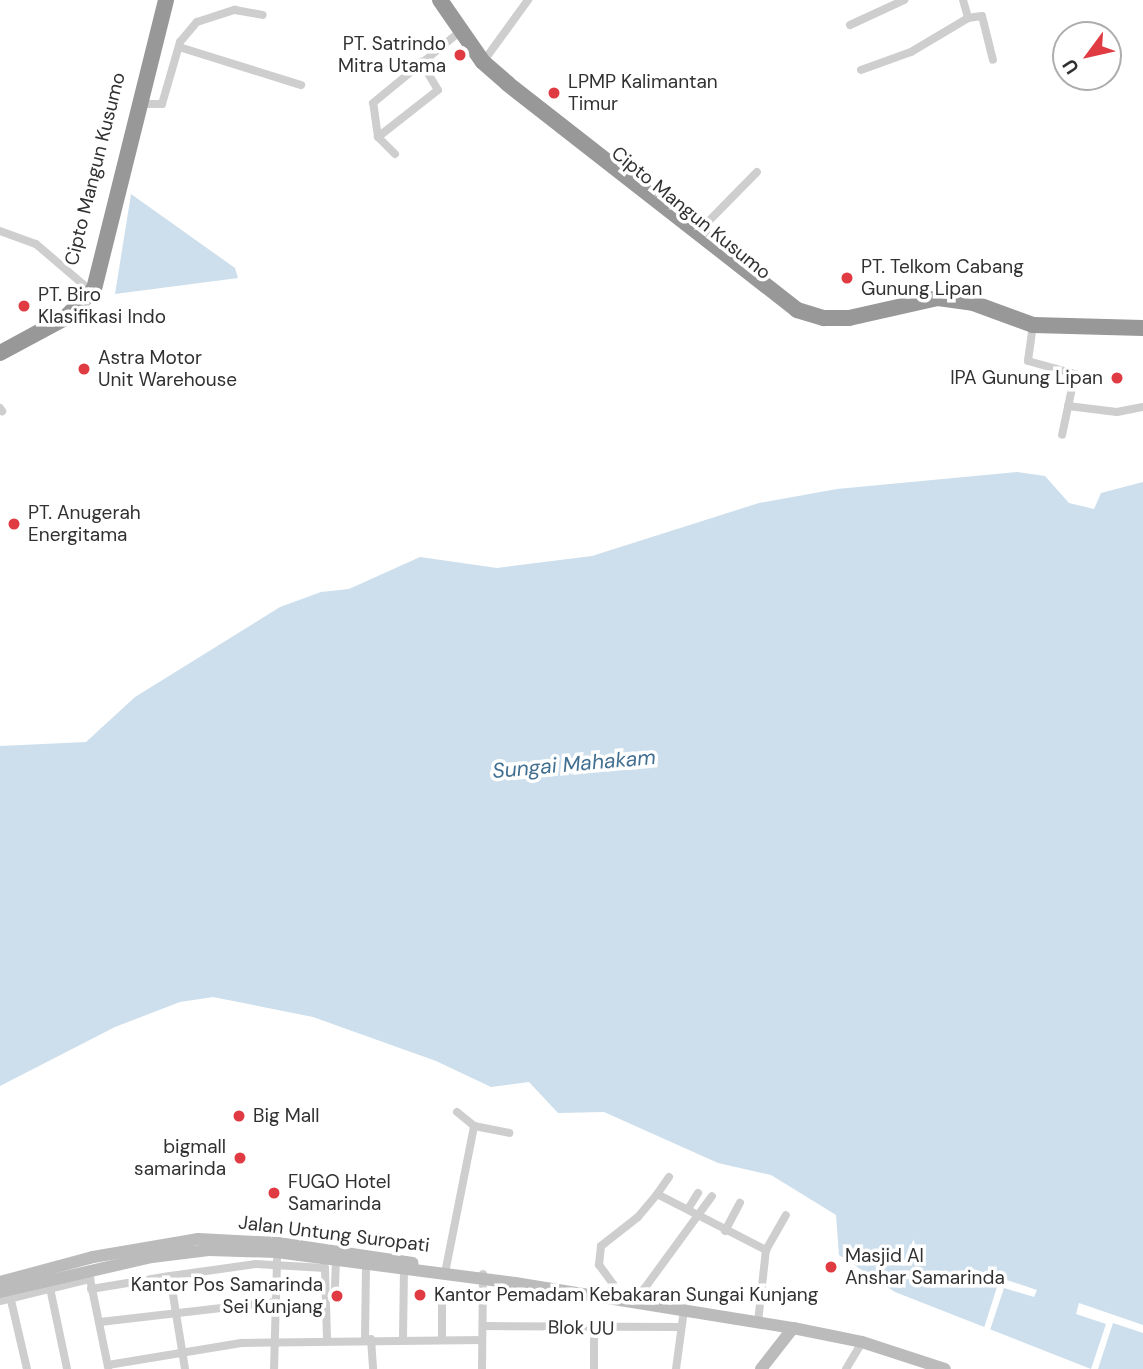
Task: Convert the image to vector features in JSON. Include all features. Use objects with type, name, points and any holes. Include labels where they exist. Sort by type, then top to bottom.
[{"type":"highway","name":"Cipto Mangun Kusumo","points":[[0,344],[57,314],[85,286],[121,165],[157,0]]},
{"type":"highway","name":"Cipto Mangun Kusumo","points":[[0,353],[65,318],[89,297],[102,266],[166,0]]},
{"type":"highway","name":"Cipto Mangun Kusumo","points":[[429,0],[483,62],[759,296],[807,323],[850,326],[929,305],[983,310],[1033,325],[1143,328]]},
{"type":"highway","name":"Cipto Mangun Kusumo","points":[[440,0],[458,33],[491,81],[696,234],[762,287],[811,316],[849,318],[928,298],[973,303],[983,310]]},
{"type":"main road","name":"Jalan Untung Suropati","points":[[5,1290],[167,1242],[198,1239],[277,1253],[482,1278],[793,1328],[862,1342],[945,1369]]},
{"type":"main road","name":"Jalan Untung Suropati","points":[[5,1290],[209,1250],[277,1253],[446,1268],[482,1278]]},
{"type":"main road","points":[[761,1369],[793,1328]]},
{"type":"street","points":[[483,62],[528,0]]},
{"type":"street","points":[[850,25],[904,0]]},
{"type":"street","points":[[963,0],[968,18]]},
{"type":"street","points":[[141,104],[162,104],[179,47],[197,22],[235,10],[263,15]]},
{"type":"street","points":[[861,70],[924,46],[968,18],[982,16],[993,60]]},
{"type":"street","points":[[395,154],[378,136],[373,103],[458,33]]},
{"type":"street","points":[[179,47],[301,85]]},
{"type":"street","points":[[378,136],[438,90],[421,62]]},
{"type":"street","points":[[696,234],[757,172]]},
{"type":"street","points":[[0,231],[36,244],[85,286]]},
{"type":"street","points":[[1033,325],[1028,361],[1075,374],[1062,435]]},
{"type":"street","points":[[1068,406],[1117,412],[1143,407]]},
{"type":"street","points":[[457,1112],[474,1126],[509,1133]]},
{"type":"street","points":[[446,1268],[474,1126]]},
{"type":"street","points":[[611,1299],[613,1284],[598,1265],[601,1246],[638,1217],[669,1177]]},
{"type":"street","points":[[688,1209],[698,1193]]},
{"type":"street","points":[[657,1194],[724,1231],[766,1250]]},
{"type":"street","points":[[645,1304],[644,1289],[712,1196]]},
{"type":"street","points":[[724,1231],[740,1203]]},
{"type":"street","points":[[758,1322],[766,1250],[786,1215]]},
{"type":"street","points":[[274,1369],[272,1342],[277,1253]]},
{"type":"street","points":[[91,1289],[170,1276],[277,1253],[325,1268],[327,1339]]},
{"type":"street","points":[[335,1287],[336,1261]]},
{"type":"street","points":[[366,1265],[368,1339],[373,1369]]},
{"type":"street","points":[[403,1339],[404,1270]]},
{"type":"street","points":[[5,1290],[50,1288],[89,1274],[108,1367],[181,1350],[272,1342],[327,1339],[482,1339]]},
{"type":"street","points":[[170,1276],[184,1369]]},
{"type":"street","points":[[482,1278],[482,1369]]},
{"type":"street","points":[[50,1288],[67,1369]]},
{"type":"street","points":[[0,1301],[5,1290]]},
{"type":"street","points":[[5,1290],[27,1369]]},
{"type":"street","points":[[442,1292],[442,1340]]},
{"type":"street","points":[[100,1322],[274,1302]]},
{"type":"street","points":[[676,1369],[684,1310]]},
{"type":"street","name":"Blok UU","points":[[483,1326],[594,1329],[680,1327]]},
{"type":"street","points":[[594,1329],[594,1369]]},
{"type":"street","points":[[846,1369],[862,1342]]},
{"type":"water","points":[[131,194],[235,268],[238,278],[115,294]]},
{"type":"water","name":"Sungai Mahakam","points":[[1017,472],[1045,476],[1069,503],[1094,509],[1101,493],[1143,482],[1143,1369],[1091,1369],[895,1292],[839,1255],[836,1215],[771,1175],[718,1163],[604,1112],[558,1113],[529,1082],[491,1087],[436,1061],[313,1017],[213,997],[180,1002],[115,1027],[0,1086],[0,746],[86,742],[135,697],[280,607],[321,592],[349,589],[420,557],[497,568],[592,556],[759,503],[837,489]]},
{"type":"pier","points":[[970,1268],[1037,1290],[1034,1297],[1004,1288],[990,1330],[984,1328],[997,1287],[967,1277]]},
{"type":"pier","points":[[1079,1303],[1143,1325],[1143,1333],[1113,1323],[1098,1369],[1091,1369],[1106,1324],[1076,1314]]},
{"type":"place","name":"PT. Satrindo Mitra Utama","points":[[460,55]]},
{"type":"place","name":"LPMP Kalimantan Timur","points":[[554,93]]},
{"type":"place","name":"PT. Telkom Cabang Gunung Lipan","points":[[847,278]]},
{"type":"place","name":"PT. Biro Klasifikasi Indo","points":[[24,306]]},
{"type":"place","name":"Astra Motor Unit Warehouse","points":[[84,369]]},
{"type":"place","name":"IPA Gunung Lipan","points":[[1117,378]]},
{"type":"place","name":"PT. Anugerah Energitama","points":[[14,524]]},
{"type":"place","name":"Big Mall","points":[[239,1116]]},
{"type":"place","name":"bigmall samarinda","points":[[240,1158]]},
{"type":"place","name":"FUGO Hotel Samarinda","points":[[274,1193]]},
{"type":"place","name":"Masjid Al Anshar Samarinda","points":[[831,1267]]},
{"type":"place","name":"Kantor Pemadam Kebakaran Sungai Kunjang","points":[[420,1295]]},
{"type":"place","name":"Kantor Pos Samarinda Sei Kunjang","points":[[337,1296]]}]
